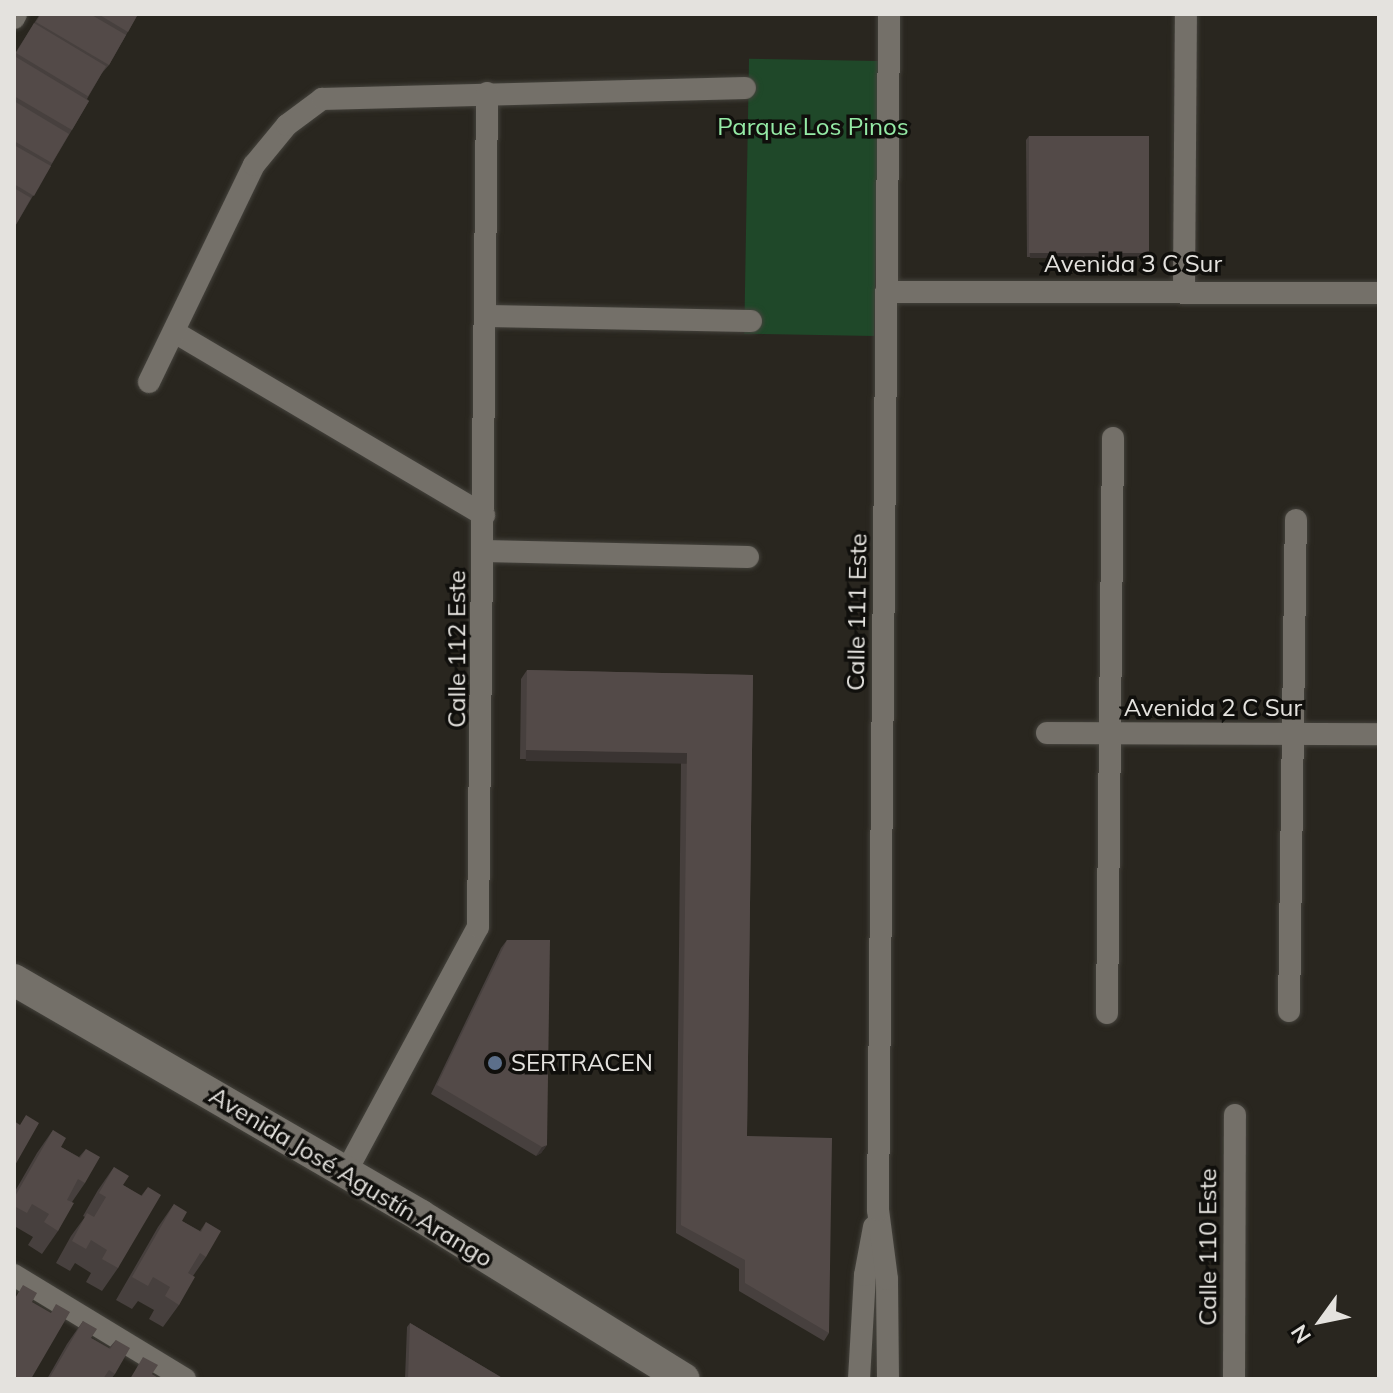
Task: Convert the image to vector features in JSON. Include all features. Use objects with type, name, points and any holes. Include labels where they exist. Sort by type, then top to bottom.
[{"type":"main road","name":"Avenida José Agustín Arango","points":[[17,987],[346,1172],[684,1379]]},
{"type":"street","name":"Calle 111 Este","points":[[888,1379],[887,1279],[878,1210],[889,14]]},
{"type":"street","points":[[1184,289],[1186,14]]},
{"type":"street","points":[[149,382],[176,333],[254,165],[310,105],[333,95],[745,88]]},
{"type":"street","name":"Calle 112 Este","points":[[346,1172],[478,927],[487,93]]},
{"type":"street","name":"Avenida 3 C Sur","points":[[886,292],[1184,289],[1379,293]]},
{"type":"street","points":[[486,316],[751,321]]},
{"type":"street","points":[[176,333],[484,515]]},
{"type":"street","points":[[1107,1013],[1113,438]]},
{"type":"street","points":[[1289,1011],[1296,520]]},
{"type":"street","points":[[484,551],[748,557]]},
{"type":"street","name":"Avenida 2 C Sur","points":[[1047,733],[1379,734]]},
{"type":"street","name":"Calle 110 Este","points":[[1234,1379],[1235,1115]]},
{"type":"street","name":"Calle 111 Este","points":[[859,1379],[865,1275],[878,1210]]},
{"type":"street","points":[[14,1275],[185,1379]]},
{"type":"green space","name":"Parque Los Pinos","points":[[749,59],[879,61],[874,336],[744,334]]},
{"type":"building","points":[[41,14],[90,14],[126,35],[109,65],[36,22]]},
{"type":"building","points":[[98,14],[138,14],[128,32]]},
{"type":"building","points":[[34,23],[106,66],[88,96],[16,53]]},
{"type":"building","points":[[16,57],[89,101],[72,130],[14,96]]},
{"type":"building","points":[[14,101],[69,134],[52,163],[14,141]]},
{"type":"building","points":[[1029,136],[1149,136],[1149,253],[1029,253]]},
{"type":"building","points":[[14,145],[51,166],[34,196],[14,184]]},
{"type":"building","points":[[14,188],[31,198],[14,228]]},
{"type":"building","points":[[527,670],[753,675],[747,1136],[832,1138],[829,1333],[745,1283],[745,1260],[681,1225],[687,753],[526,750]]},
{"type":"building","name":"SERTRACEN","points":[[507,940],[550,940],[547,1145],[542,1147],[437,1085]]},
{"type":"building","points":[[26,1115],[39,1123],[14,1167],[14,1121],[20,1125]]},
{"type":"building","points":[[53,1130],[66,1138],[61,1147],[80,1158],[86,1149],[100,1157],[85,1183],[78,1179],[67,1200],[74,1203],[58,1231],[44,1222],[49,1214],[32,1204],[27,1213],[14,1206],[14,1198]]},
{"type":"building","points":[[114,1167],[129,1176],[123,1185],[142,1196],[148,1187],[161,1195],[118,1268],[102,1259],[107,1250],[91,1240],[86,1249],[72,1241],[87,1213],[94,1217],[106,1197],[99,1193]]},
{"type":"building","points":[[174,1204],[187,1212],[182,1221],[201,1232],[206,1222],[221,1231],[206,1257],[200,1253],[188,1273],[195,1277],[179,1305],[165,1296],[170,1287],[153,1277],[148,1286],[132,1277]]},
{"type":"building","points":[[23,1285],[37,1293],[32,1302],[51,1313],[56,1304],[70,1312],[31,1379],[14,1378],[14,1300]]},
{"type":"building","points":[[83,1321],[97,1329],[91,1338],[110,1349],[116,1340],[130,1348],[115,1374],[109,1370],[103,1379],[49,1379]]},
{"type":"building","points":[[410,1323],[504,1379],[408,1379]]},
{"type":"building","points":[[143,1357],[158,1365],[152,1374],[160,1379],[130,1379]]},
{"type":"place","name":"SERTRACEN","points":[[495,1063]]}]
